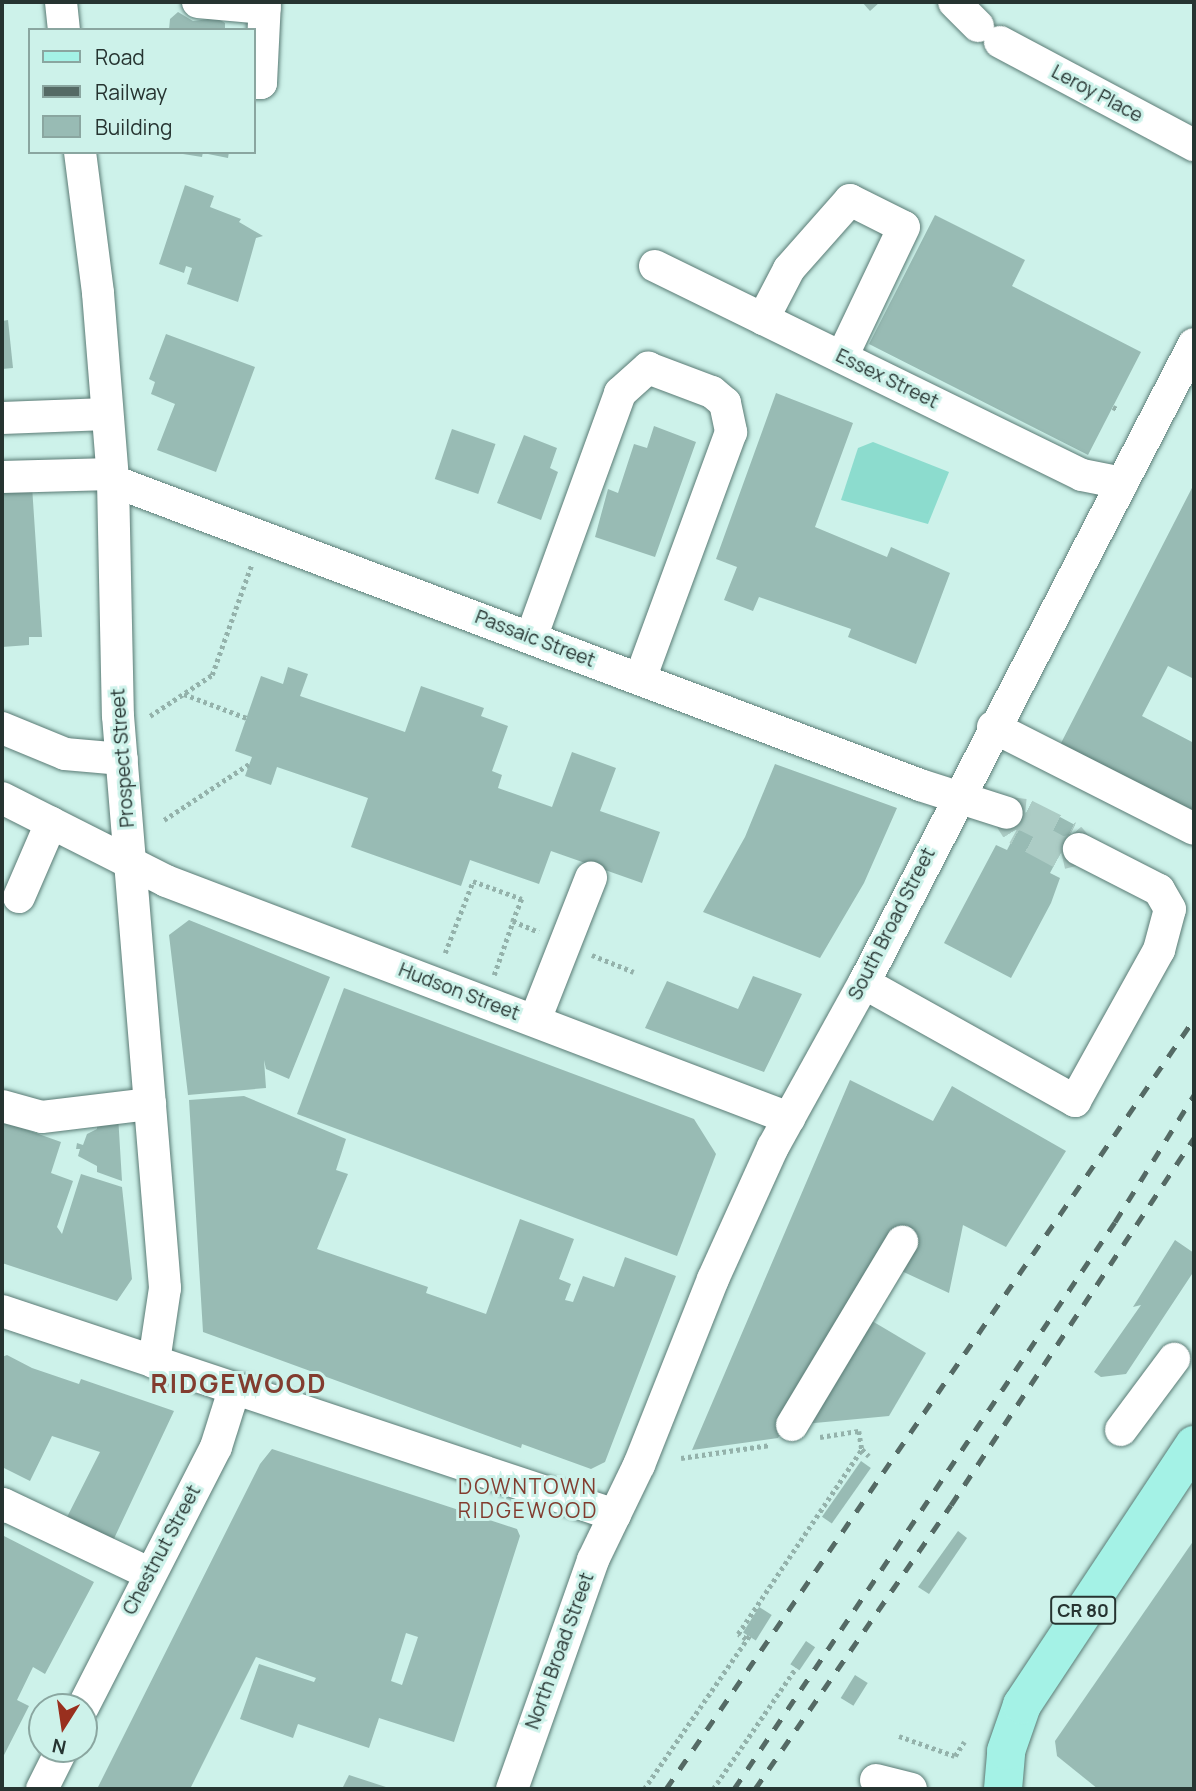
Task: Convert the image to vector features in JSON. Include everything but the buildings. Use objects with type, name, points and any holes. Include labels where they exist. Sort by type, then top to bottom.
[{"type":"main road","name":"CR 80","points":[[1003,1789],[1006,1751],[1022,1705],[1194,1445]]},
{"type":"street","points":[[61,2],[64,28]]},
{"type":"street","points":[[198,2],[265,5],[261,83],[256,83]]},
{"type":"street","name":"Leroy Place","points":[[954,2],[989,34],[1194,145]]},
{"type":"street","name":"Prospect Street","points":[[80,154],[98,293],[112,473],[122,760],[164,1288],[154,1362]]},
{"type":"street","points":[[764,319],[789,269],[850,200],[904,228],[842,358]]},
{"type":"street","name":"Essex Street","points":[[655,266],[1082,475],[1122,482]]},
{"type":"street","name":"South Broad Street","points":[[615,1515],[639,1465],[713,1279],[789,1118],[864,983],[957,796],[1194,344]]},
{"type":"street","points":[[531,638],[620,393],[648,368],[712,392],[725,403],[731,432],[640,679]]},
{"type":"street","points":[[2,418],[107,414]]},
{"type":"street","points":[[2,477],[112,473]]},
{"type":"street","name":"Passaic Street","points":[[112,473],[531,638],[1007,813]]},
{"type":"street","points":[[993,727],[1194,829]]},
{"type":"street","points":[[2,729],[65,754],[122,760]]},
{"type":"street","name":"Hudson Street","points":[[2,798],[166,881],[789,1118]]},
{"type":"street","points":[[19,897],[51,823]]},
{"type":"street","points":[[864,983],[1074,1101],[1159,950],[1170,909],[1159,890],[1079,849]]},
{"type":"street","points":[[535,1020],[591,877]]},
{"type":"street","points":[[2,1106],[43,1116],[150,1104]]},
{"type":"street","points":[[792,1425],[902,1242]]},
{"type":"street","points":[[2,1311],[615,1515]]},
{"type":"street","points":[[1121,1430],[1174,1359]]},
{"type":"street","name":"Chestnut Street","points":[[89,1693],[148,1573],[216,1447],[234,1390]]},
{"type":"street","points":[[2,1507],[3,1504],[148,1573]]},
{"type":"street","name":"North Broad Street","points":[[512,1789],[583,1586],[615,1515]]},
{"type":"street","points":[[42,1789],[55,1763]]},
{"type":"street","points":[[876,1780],[911,1789]]},
{"type":"path","points":[[147,718],[212,675],[251,565]]},
{"type":"path","points":[[184,694],[247,718]]},
{"type":"path","points":[[164,820],[249,764]]},
{"type":"path","points":[[443,960],[473,881],[522,899],[513,921]]},
{"type":"path","points":[[644,1789],[747,1638],[738,1634],[862,1449]]},
{"type":"path","points":[[713,1789],[796,1668]]},
{"type":"path","points":[[899,1736],[955,1756],[964,1742]]},
{"type":"green space","points":[[873,442],[949,472],[928,524],[841,500],[858,448]]},
{"type":"tunnel","points":[[1007,813],[1025,815],[1069,837],[1079,849],[1061,853],[1017,829],[1007,813]]},
{"type":"railway","points":[[666,1789],[1194,1019]]},
{"type":"railway","points":[[734,1789],[1115,1222],[1194,1095]]},
{"type":"railway","points":[[755,1789],[951,1505],[1194,1138]]},
{"type":"district","name":"RIDGEWOOD","points":[[239,1384]]},
{"type":"district","name":"DOWNTOWN RIDGEWOOD","points":[[528,1498]]}]
